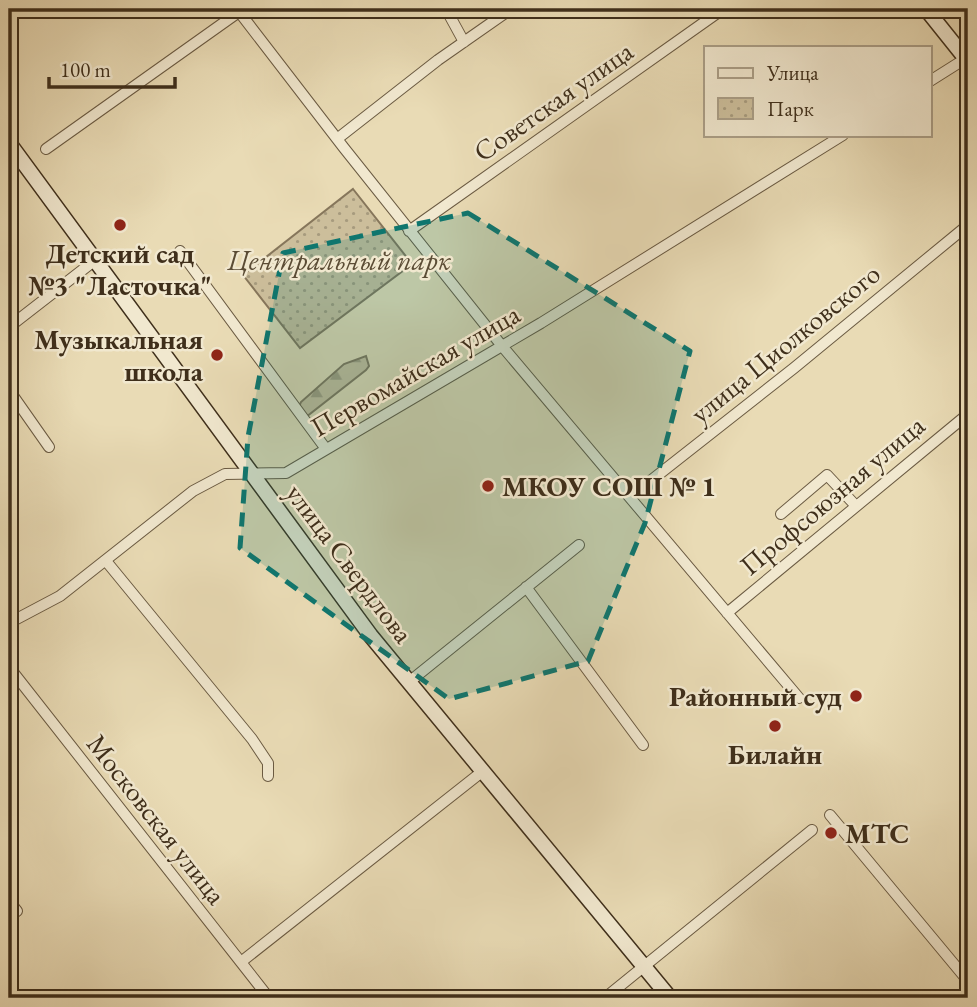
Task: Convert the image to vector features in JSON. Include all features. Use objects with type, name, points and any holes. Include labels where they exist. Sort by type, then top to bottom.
[{"type":"street","points":[[446,9],[464,41]]},
{"type":"street","points":[[337,139],[464,41],[511,9]]},
{"type":"street","name":"Советская улица","points":[[409,231],[723,9]]},
{"type":"street","points":[[926,9],[967,59],[932,80]]},
{"type":"street","points":[[46,149],[240,10],[337,139],[502,346],[799,698]]},
{"type":"street","name":"Первомайская улица","points":[[9,623],[44,606],[106,562],[193,491],[225,474],[253,476],[286,473],[502,346],[842,136]]},
{"type":"street","name":"улица Свердлова","points":[[9,144],[371,636],[670,998]]},
{"type":"street","name":"улица Циолковского","points":[[630,497],[794,368],[968,225]]},
{"type":"street","points":[[180,251],[326,449]]},
{"type":"street","points":[[9,327],[94,261]]},
{"type":"street","points":[[9,390],[49,447]]},
{"type":"street","name":"Профсоюзная улица","points":[[727,613],[968,414]]},
{"type":"street","points":[[781,514],[827,475],[856,506]]},
{"type":"street","points":[[409,681],[579,545]]},
{"type":"street","points":[[106,562],[251,739],[268,763],[268,776]]},
{"type":"street","points":[[526,587],[643,745]]},
{"type":"street","name":"Московская улица","points":[[9,667],[269,998]]},
{"type":"street","points":[[240,962],[483,771]]},
{"type":"street","points":[[830,816],[968,981]]},
{"type":"street","points":[[605,998],[812,830]]},
{"type":"street","points":[[9,901],[17,911],[9,917]]},
{"type":"highlighted area","points":[[468,213],[690,351],[645,523],[588,661],[449,699],[240,548],[248,437],[283,253]]},
{"type":"green space","name":"Центральный парк","points":[[353,189],[412,264],[300,348],[243,275]]},
{"type":"green space","points":[[366,356],[369,366],[366,370],[306,417],[299,407],[301,402],[344,364]]},
{"type":"place","name":"Детский сад №3 \"Ласточка\"","points":[[120,225]]},
{"type":"place","name":"Музыкальная школа","points":[[217,355]]},
{"type":"place","name":"МКОУ СОШ № 1","points":[[488,486]]},
{"type":"place","name":"Районный суд","points":[[856,696]]},
{"type":"place","name":"Билайн","points":[[775,726]]},
{"type":"place","name":"МТС","points":[[831,833]]}]
